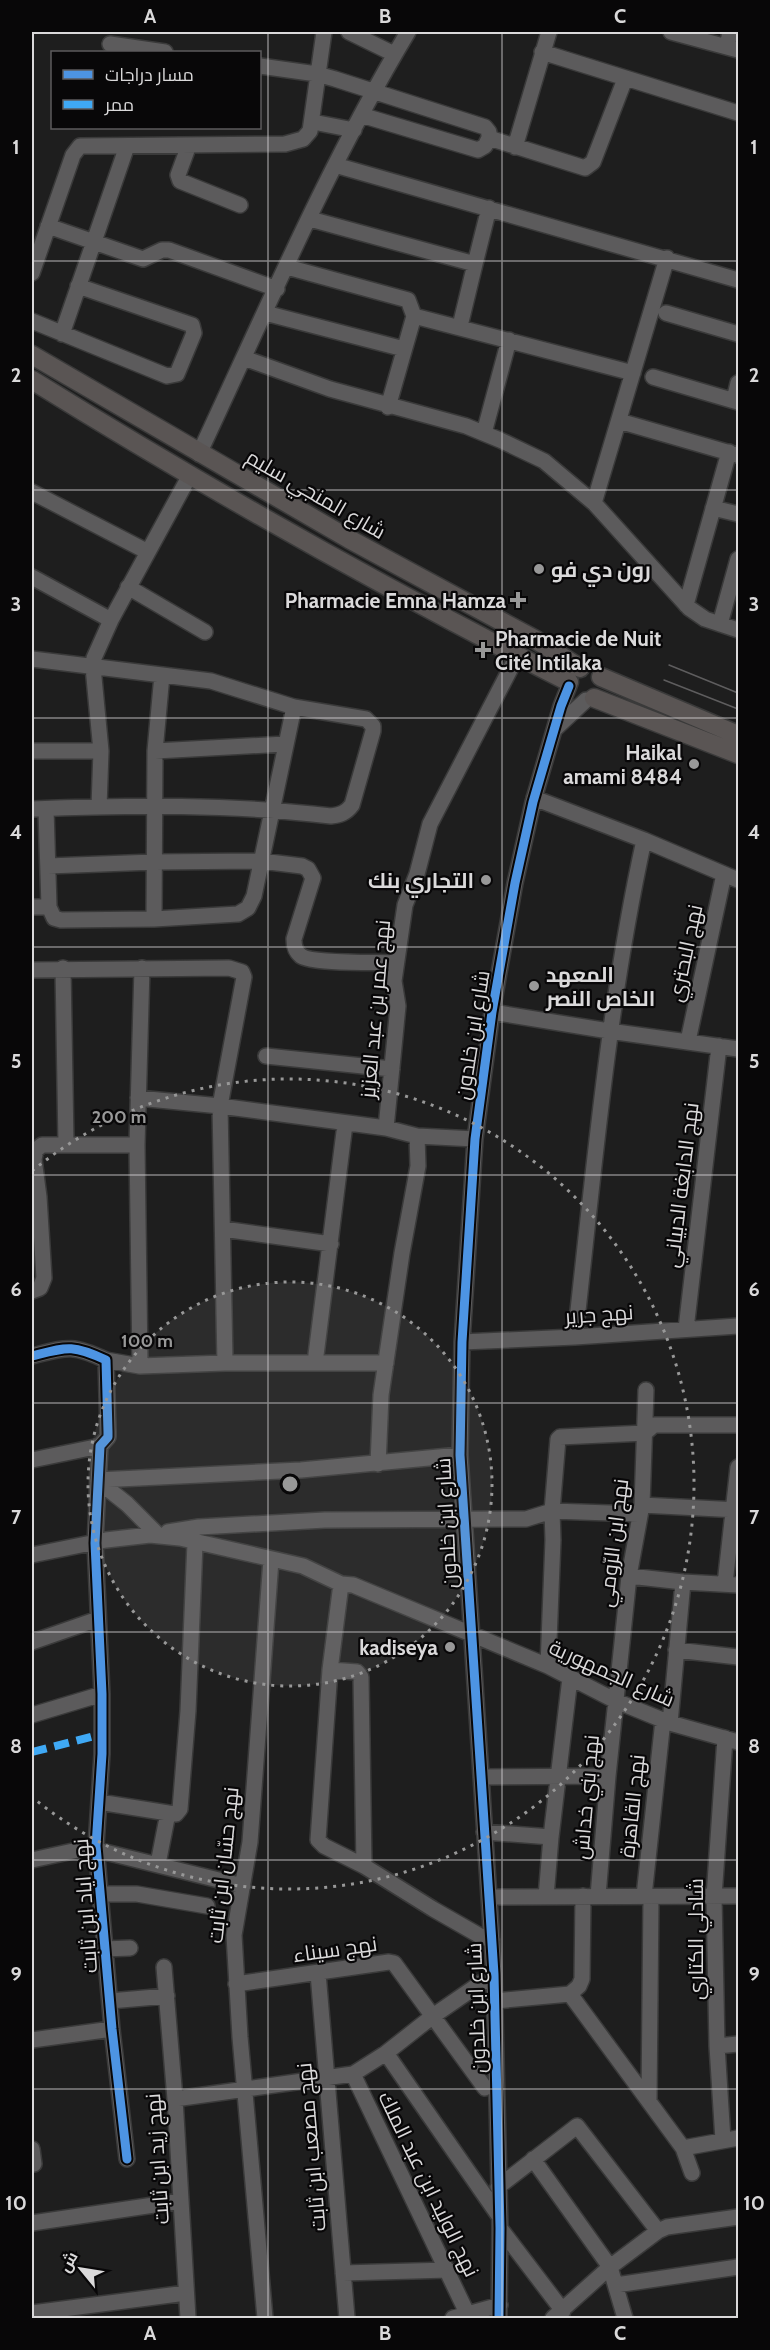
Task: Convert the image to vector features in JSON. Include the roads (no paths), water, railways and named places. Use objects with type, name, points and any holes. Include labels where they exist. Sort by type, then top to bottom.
[{"type":"main road","name":"شارع المنجي سليم","points":[[32,356],[390,562],[536,640],[580,668]]},
{"type":"main road","points":[[32,380],[190,475],[388,587],[569,684]]},
{"type":"main road","points":[[738,735],[601,677],[592,668],[580,668],[572,674],[569,684],[572,693],[578,698],[590,699],[738,754]]},
{"type":"main road","points":[[590,699],[601,689],[601,677]]},
{"type":"street","points":[[32,273],[76,150],[87,144],[189,145],[295,142],[303,139],[313,122],[317,74],[324,32]]},
{"type":"street","points":[[349,32],[394,54]]},
{"type":"street","points":[[200,454],[335,165],[372,92],[408,32]]},
{"type":"street","points":[[515,147],[549,32]]},
{"type":"street","points":[[671,32],[733,49],[730,32]]},
{"type":"street","points":[[110,45],[157,51]]},
{"type":"street","points":[[542,52],[738,113]]},
{"type":"street","points":[[261,66],[317,74],[485,127],[489,132],[489,138],[485,146],[478,150],[361,115]]},
{"type":"street","points":[[489,138],[581,167],[590,165],[625,79]]},
{"type":"street","points":[[313,122],[354,130]]},
{"type":"street","points":[[189,145],[178,175],[180,181],[240,205]]},
{"type":"street","points":[[62,334],[127,146]]},
{"type":"street","points":[[335,165],[738,280]]},
{"type":"street","points":[[460,326],[489,208]]},
{"type":"street","points":[[310,219],[475,264]]},
{"type":"street","points":[[48,226],[143,259],[162,250],[169,250],[277,289]]},
{"type":"street","points":[[594,503],[667,258]]},
{"type":"street","points":[[287,267],[404,297],[410,303],[414,316],[388,407]]},
{"type":"street","points":[[32,321],[171,376],[180,370],[194,333],[194,327],[78,286]]},
{"type":"street","points":[[666,313],[738,334]]},
{"type":"street","points":[[266,314],[404,349]]},
{"type":"street","points":[[414,316],[460,326],[633,373]]},
{"type":"street","points":[[484,433],[509,340]]},
{"type":"street","points":[[244,358],[330,389],[484,433],[544,461],[594,503],[686,605],[705,619],[738,630]]},
{"type":"street","points":[[653,377],[736,401],[738,383]]},
{"type":"street","points":[[619,421],[734,454],[713,508],[686,605]]},
{"type":"street","points":[[99,807],[100,751],[94,658],[128,587],[190,475]]},
{"type":"street","points":[[32,492],[148,552]]},
{"type":"street","points":[[713,508],[738,514]]},
{"type":"street","points":[[720,624],[737,567]]},
{"type":"street","points":[[32,578],[111,620]]},
{"type":"street","points":[[128,587],[205,632]]},
{"type":"street","name":"نهج عمر بن عبد العزيز","points":[[386,1128],[398,1006],[394,988],[396,963],[405,905],[417,874],[430,824],[517,656]]},
{"type":"street","points":[[32,659],[211,681],[294,707],[366,719],[373,726],[352,805],[347,811],[331,816],[271,809],[155,806],[39,809],[48,866],[49,907],[54,918],[61,920],[154,919],[243,912],[251,904],[254,896],[271,809],[294,707]]},
{"type":"street","points":[[154,919],[155,751],[162,675]]},
{"type":"street","points":[[552,733],[569,684]]},
{"type":"street","points":[[552,733],[590,699]]},
{"type":"street","name":"شارع ابن خلدون","points":[[500,2312],[494,1974],[460,1455],[462,1342],[475,1139],[492,1012],[515,883],[534,798],[552,733]]},
{"type":"street","points":[[155,751],[285,744]]},
{"type":"street","points":[[32,750],[100,751]]},
{"type":"street","points":[[534,798],[644,840],[731,877]]},
{"type":"street","points":[[575,1337],[609,1031],[628,912],[644,840]]},
{"type":"street","points":[[48,866],[261,861],[302,866],[312,873],[313,878],[294,939],[294,947],[299,954],[314,959],[396,963]]},
{"type":"street","name":"نهج البحتري","points":[[688,1041],[731,877]]},
{"type":"street","points":[[32,907],[49,907]]},
{"type":"street","points":[[63,968],[66,1144]]},
{"type":"street","points":[[140,1366],[137,1145],[142,968]]},
{"type":"street","points":[[32,970],[235,968],[242,972],[244,977],[220,1106],[225,1363]]},
{"type":"street","points":[[492,1012],[609,1031],[738,1048]]},
{"type":"street","name":"نهج الدابغة الدبياني","points":[[686,1329],[718,1046]]},
{"type":"street","points":[[266,1056],[392,1069]]},
{"type":"street","points":[[138,1098],[220,1106],[386,1128],[417,1136],[475,1139]]},
{"type":"street","points":[[315,1363],[345,1124]]},
{"type":"street","points":[[378,1464],[381,1395],[402,1253],[418,1166],[417,1136]]},
{"type":"street","points":[[32,1291],[40,1288],[44,1278],[34,1154],[36,1149],[42,1145],[66,1144],[137,1145]]},
{"type":"street","points":[[223,1229],[331,1244]]},
{"type":"street","name":"نهج جرير","points":[[462,1342],[738,1326]]},
{"type":"street","points":[[32,1356],[70,1347],[85,1350],[106,1360],[140,1366],[225,1363],[386,1364]]},
{"type":"street","name":"نهج اياد ابن ثابت","points":[[106,1360],[108,1437],[100,1446],[95,1543],[102,1694],[96,1848],[104,1949],[127,2159]]},
{"type":"street","name":"نهج ابن الرّومي","points":[[616,1701],[629,1576],[640,1510],[646,1390]]},
{"type":"street","points":[[548,1666],[554,1540],[552,1511],[558,1439],[560,1437],[645,1432],[654,1425],[738,1425]]},
{"type":"street","points":[[32,1460],[100,1446]]},
{"type":"street","points":[[98,1480],[378,1464],[460,1455]]},
{"type":"street","points":[[629,1576],[683,1582],[732,1584],[738,1467]]},
{"type":"street","points":[[98,1480],[127,1504],[155,1535]]},
{"type":"street","points":[[32,1555],[199,1527],[325,1520],[526,1519],[552,1511],[737,1510]]},
{"type":"street","name":"شارع الجمهورية","points":[[155,1535],[303,1566],[341,1584],[353,1585],[471,1636],[548,1666],[616,1701],[666,1721],[732,1740]]},
{"type":"street","points":[[99,1802],[176,1814],[180,1809],[188,1711],[195,1543]]},
{"type":"street","name":"نهج حسّان ابن ثابت","points":[[265,2319],[236,1984],[234,1935],[250,1842],[271,1560]]},
{"type":"street","name":"نهج القاهرة","points":[[649,2101],[647,1896],[683,1582]]},
{"type":"street","points":[[341,1584],[330,1670],[318,1840],[324,1846],[364,1866],[443,1915],[492,1940]]},
{"type":"street","points":[[32,1642],[99,1620]]},
{"type":"street","points":[[676,1650],[738,1657]]},
{"type":"street","points":[[330,1670],[357,1672],[361,1677],[364,1866]]},
{"type":"street","points":[[546,1896],[570,1678]]},
{"type":"street","points":[[32,1715],[102,1694]]},
{"type":"street","name":"نهج بني خداش","points":[[570,1994],[579,1986],[582,1979],[590,1896],[608,1776],[616,1701]]},
{"type":"street","name":"شادلي الكتاري","points":[[731,2139],[717,2046],[714,1897],[732,1740]]},
{"type":"street","points":[[481,1777],[608,1776]]},
{"type":"street","points":[[158,1864],[168,1813]]},
{"type":"street","points":[[484,1832],[551,1837]]},
{"type":"street","points":[[32,1860],[96,1848],[243,1886]]},
{"type":"street","points":[[101,1894],[137,1894],[207,1906]]},
{"type":"street","points":[[489,1897],[738,1896]]},
{"type":"street","points":[[104,1949],[130,1948]]},
{"type":"street","name":"نهج سيناء","points":[[236,1984],[394,1963],[485,2088]]},
{"type":"street","name":"نهج زيد ابن ثابت","points":[[164,1967],[175,2099],[188,2319]]},
{"type":"street","name":"نهج مصعب ابن ثابت","points":[[318,1973],[347,2319]]},
{"type":"street","points":[[175,2099],[353,2074],[386,2053],[433,2016],[494,1974]]},
{"type":"street","points":[[495,2001],[570,1994],[683,2148],[692,2173]]},
{"type":"street","points":[[110,2001],[166,1996]]},
{"type":"street","points":[[32,2040],[112,2029]]},
{"type":"street","points":[[717,2046],[738,2044]]},
{"type":"street","points":[[386,2053],[486,2195],[500,2223],[558,2314],[610,2267],[657,2231],[667,2227],[738,2217]]},
{"type":"street","name":"نهج الوليد ابن عبد الملك","points":[[353,2074],[467,2313]]},
{"type":"street","points":[[498,2187],[575,2126],[579,2127],[657,2231]]},
{"type":"street","points":[[683,2148],[731,2139]]},
{"type":"street","points":[[533,2159],[610,2267],[625,2319]]},
{"type":"street","points":[[32,2223],[181,2201]]},
{"type":"street","points":[[616,2285],[738,2267]]},
{"type":"street","points":[[343,2273],[448,2270]]},
{"type":"street","points":[[32,2313],[186,2293]]},
{"type":"street","points":[[453,2319],[467,2313],[500,2312]]},
{"type":"tram line","points":[[669,665],[738,693]]},
{"type":"tram line","points":[[664,680],[738,709]]},
{"type":"place","name":"رون دي فو","points":[[539,569]]},
{"type":"place","name":"Pharmacie Emna Hamza","points":[[518,600]]},
{"type":"place","name":"Pharmacie de Nuit Cité Intilaka","points":[[483,650]]},
{"type":"place","name":"Haikal amami 8484","points":[[694,764]]},
{"type":"place","name":"التجاري بنك","points":[[486,880]]},
{"type":"place","name":"المعهد الخاص النصر","points":[[534,986]]},
{"type":"place","name":"kadiseya","points":[[450,1647]]}]
